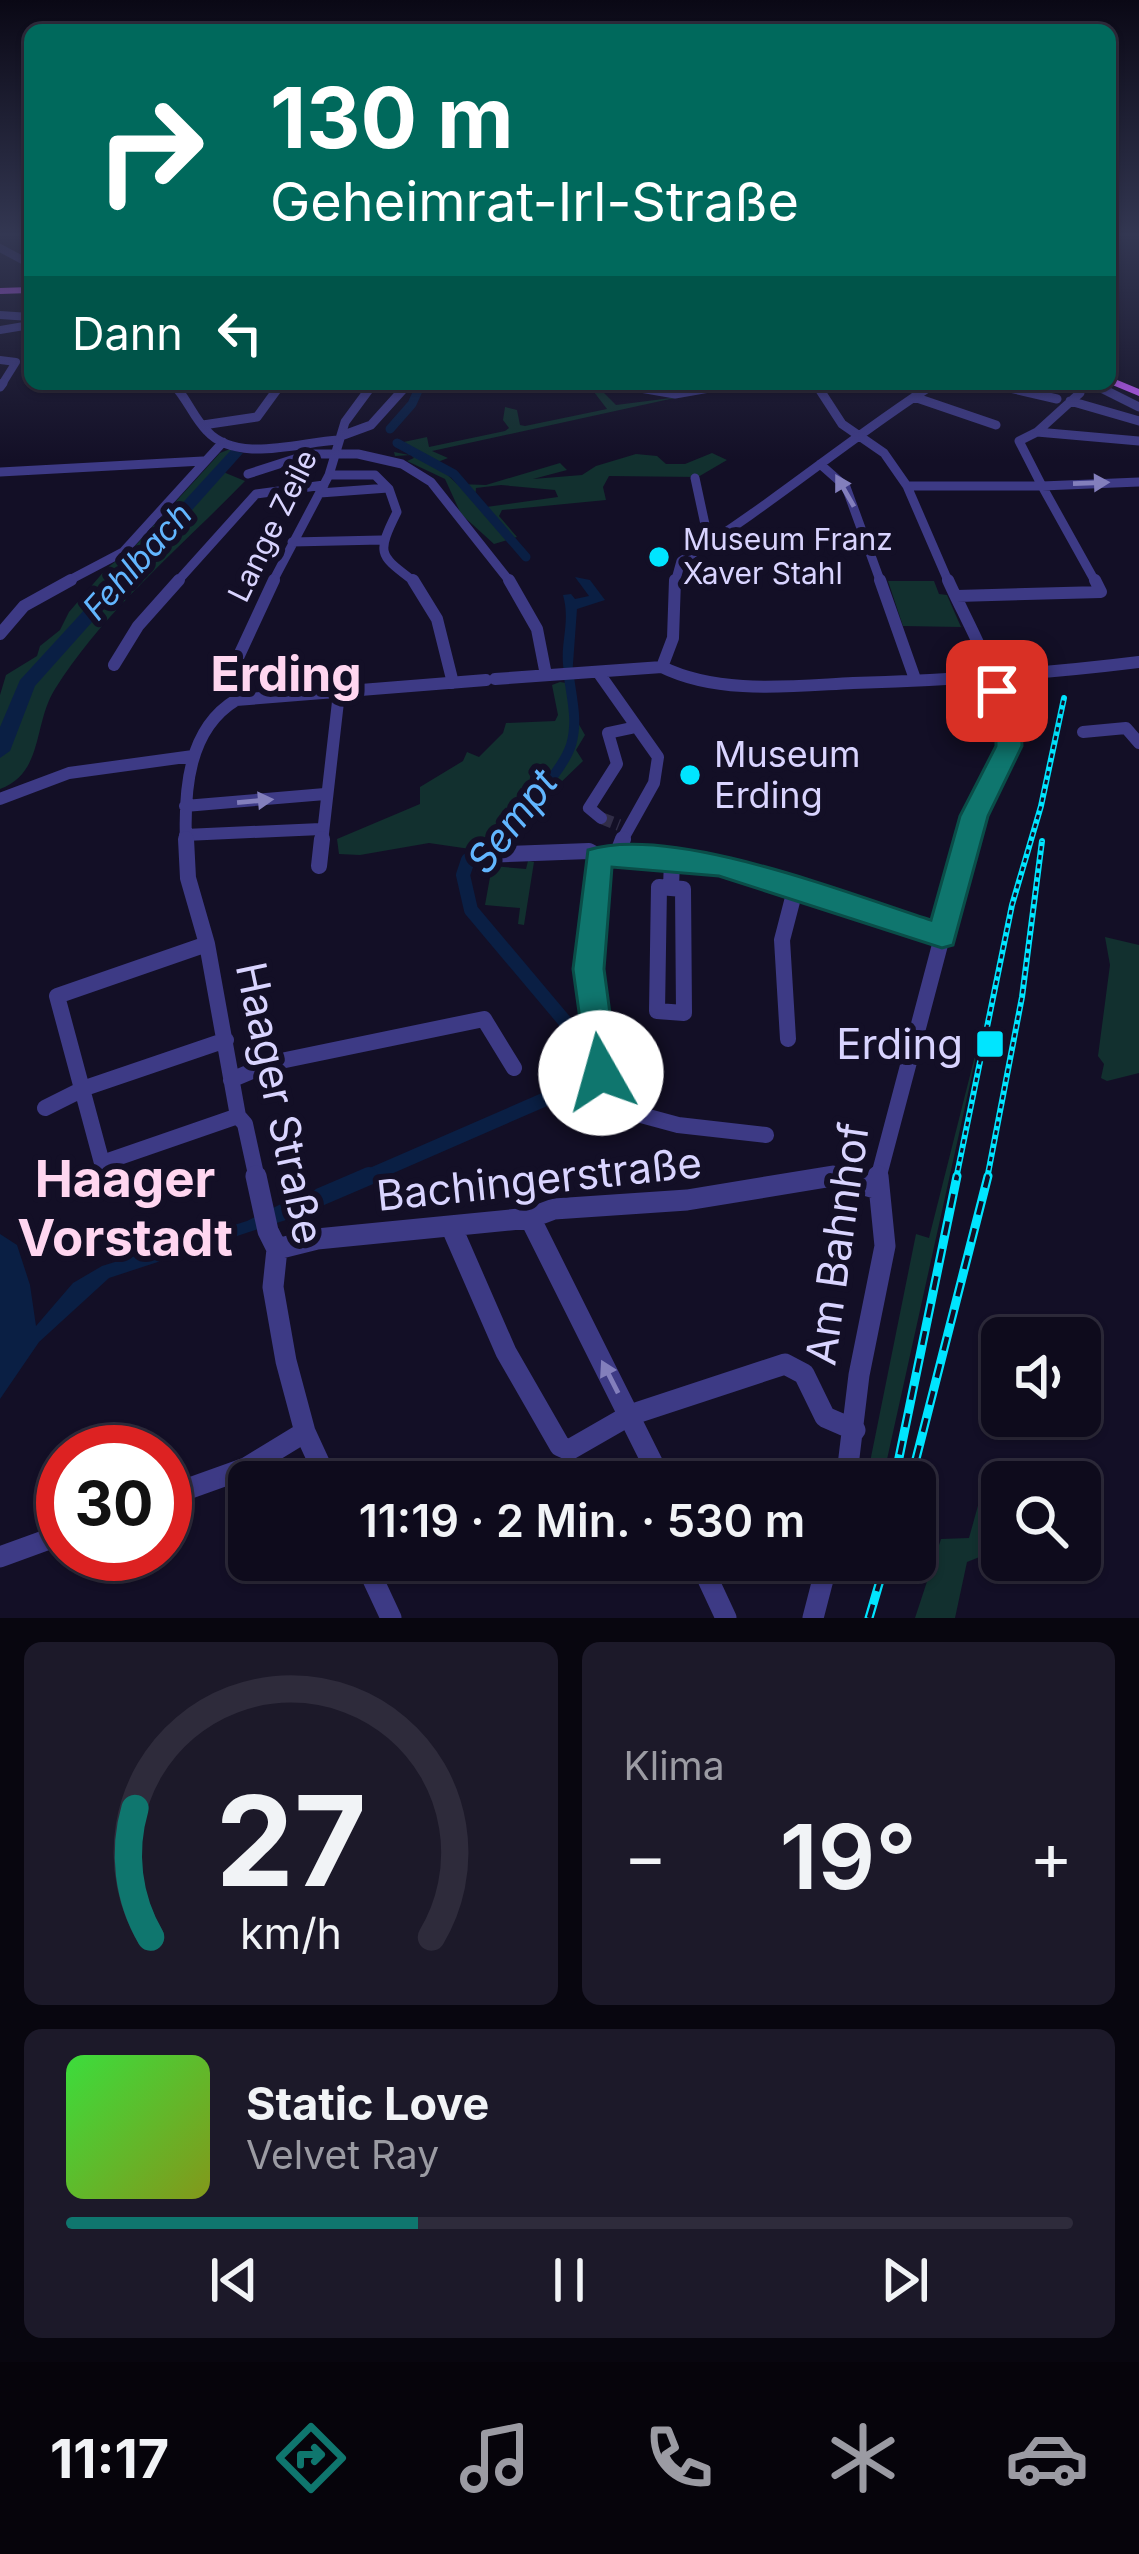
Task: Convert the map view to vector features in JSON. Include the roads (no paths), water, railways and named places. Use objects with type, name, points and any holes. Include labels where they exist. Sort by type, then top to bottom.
[{"type":"street","points":[[0,360],[14,360],[0,387]]},
{"type":"street","points":[[177,390],[203,425],[224,442],[257,446],[364,432],[404,390]]},
{"type":"street","points":[[203,425],[257,417],[277,390]]},
{"type":"street","points":[[339,438],[368,390]]},
{"type":"street","points":[[658,390],[685,394],[704,390]]},
{"type":"street","name":"Am Bahnhof","points":[[820,390],[842,424],[884,454],[907,486],[991,678],[1008,720],[1010,739],[974,816],[878,1174],[885,1246],[859,1375],[850,1461]]},
{"type":"street","points":[[662,668],[676,643],[676,572],[681,561],[925,390]]},
{"type":"street","points":[[1019,390],[1139,421]]},
{"type":"street","points":[[1037,433],[1080,390]]},
{"type":"street","points":[[1105,390],[1139,407]]},
{"type":"street","points":[[914,397],[996,425],[977,437]]},
{"type":"street","points":[[957,596],[1101,593],[1019,445],[1024,436],[1037,433],[1139,441]]},
{"type":"street","name":"Lange Zeile","points":[[236,700],[241,648],[325,484],[339,438]]},
{"type":"street","points":[[0,634],[7,621],[36,598],[123,552],[224,442]]},
{"type":"street","points":[[248,473],[271,462],[336,455],[390,460],[432,482],[504,573],[536,626],[551,675]]},
{"type":"street","points":[[0,472],[203,461]]},
{"type":"street","points":[[820,464],[846,487],[915,679]]},
{"type":"street","points":[[114,665],[138,626],[256,494],[375,475],[388,488],[397,512],[381,540]]},
{"type":"street","points":[[695,478],[706,529],[719,538]]},
{"type":"street","points":[[907,486],[1139,482]]},
{"type":"street","points":[[325,484],[388,488]]},
{"type":"street","points":[[381,540],[392,568],[413,579],[426,597],[442,630],[453,683]]},
{"type":"street","points":[[292,542],[381,540]]},
{"type":"street","points":[[3,797],[69,772],[193,757],[216,712],[236,700],[662,668],[685,680],[742,685],[991,678],[1139,662]]},
{"type":"street","points":[[598,672],[655,749],[659,770],[609,856],[595,864],[589,969],[601,1073],[593,1102],[656,1122],[734,1135],[766,1135]]},
{"type":"street","points":[[319,866],[335,696]]},
{"type":"street","points":[[601,818],[589,808],[617,764],[608,733],[636,727]]},
{"type":"street","points":[[1083,732],[1126,728],[1139,743]]},
{"type":"street","name":"Haager Straße","points":[[193,757],[185,806],[188,878],[207,944],[238,1116],[244,1124],[273,1240],[276,1306],[304,1432],[318,1461]]},
{"type":"street","points":[[185,806],[325,794]]},
{"type":"street","points":[[185,835],[320,829]]},
{"type":"street","points":[[483,855],[589,851],[719,865],[942,936]]},
{"type":"street","points":[[671,888],[672,859]]},
{"type":"street","points":[[659,887],[671,888],[683,889],[684,1013],[657,1011],[659,887]]},
{"type":"street","points":[[788,1039],[782,940],[795,890]]},
{"type":"street","points":[[207,944],[57,996],[102,1163],[238,1116]]},
{"type":"street","points":[[231,1080],[271,1063],[484,1019],[514,1068]]},
{"type":"street","points":[[44,1108],[85,1088],[226,1040]]},
{"type":"street","name":"Bachingerstraße","points":[[273,1240],[530,1218],[554,1209],[687,1200],[833,1176],[878,1189]]},
{"type":"street","points":[[530,1218],[652,1461]]},
{"type":"street","points":[[451,1226],[506,1352],[560,1446],[569,1450],[630,1415],[785,1364],[804,1374],[824,1417],[855,1430]]},
{"type":"street","points":[[192,1487],[246,1468],[304,1432]]},
{"type":"street","points":[[0,1557],[36,1544]]},
{"type":"street","points":[[374,1581],[391,1618]]},
{"type":"street","points":[[709,1581],[726,1618]]},
{"type":"street","points":[[814,1618],[823,1581]]},
{"type":"water","points":[[575,577],[590,580],[605,600],[577,609],[571,691],[563,665],[563,595],[589,596]]},
{"type":"water","points":[[293,1198],[298,1216],[109,1278],[39,1342],[0,1399],[0,1234],[17,1245],[36,1326],[73,1283],[102,1266],[247,1221]]},
{"type":"waterway","name":"Sempt","points":[[390,429],[418,390]]},
{"type":"waterway","name":"Sempt","points":[[397,443],[454,474],[526,557]]},
{"type":"waterway","name":"Fehlbach","points":[[0,751],[27,684],[236,453]]},
{"type":"waterway","name":"Sempt","points":[[491,842],[537,796],[566,756],[574,728],[569,677]]},
{"type":"waterway","name":"Sempt","points":[[362,1179],[578,1085],[590,1061],[583,1043],[471,910],[463,875],[468,860],[495,839]]},
{"type":"waterway","name":"Sempt","points":[[362,1179],[369,1176]]},
{"type":"waterway","name":"Sempt","points":[[320,1197],[362,1179]]},
{"type":"tunnel","points":[[601,818],[619,825]]},
{"type":"railway","points":[[956,1179],[1012,905],[1041,806],[1064,698]]},
{"type":"railway","points":[[987,1179],[1022,997],[1042,841]]},
{"type":"railway","points":[[898,1461],[957,1176]]},
{"type":"railway","points":[[916,1459],[988,1176]]},
{"type":"railway","points":[[869,1618],[880,1581]]},
{"type":"place","name":"Museum Franz Xaver Stahl","points":[[659,557]]},
{"type":"place","name":"Museum Erding","points":[[690,775]]},
{"type":"place","name":"Erding","points":[[990,1044]]},
{"type":"district","name":"Erding","points":[[286,674]]},
{"type":"district","name":"Haager Vorstadt","points":[[125,1208]]}]
